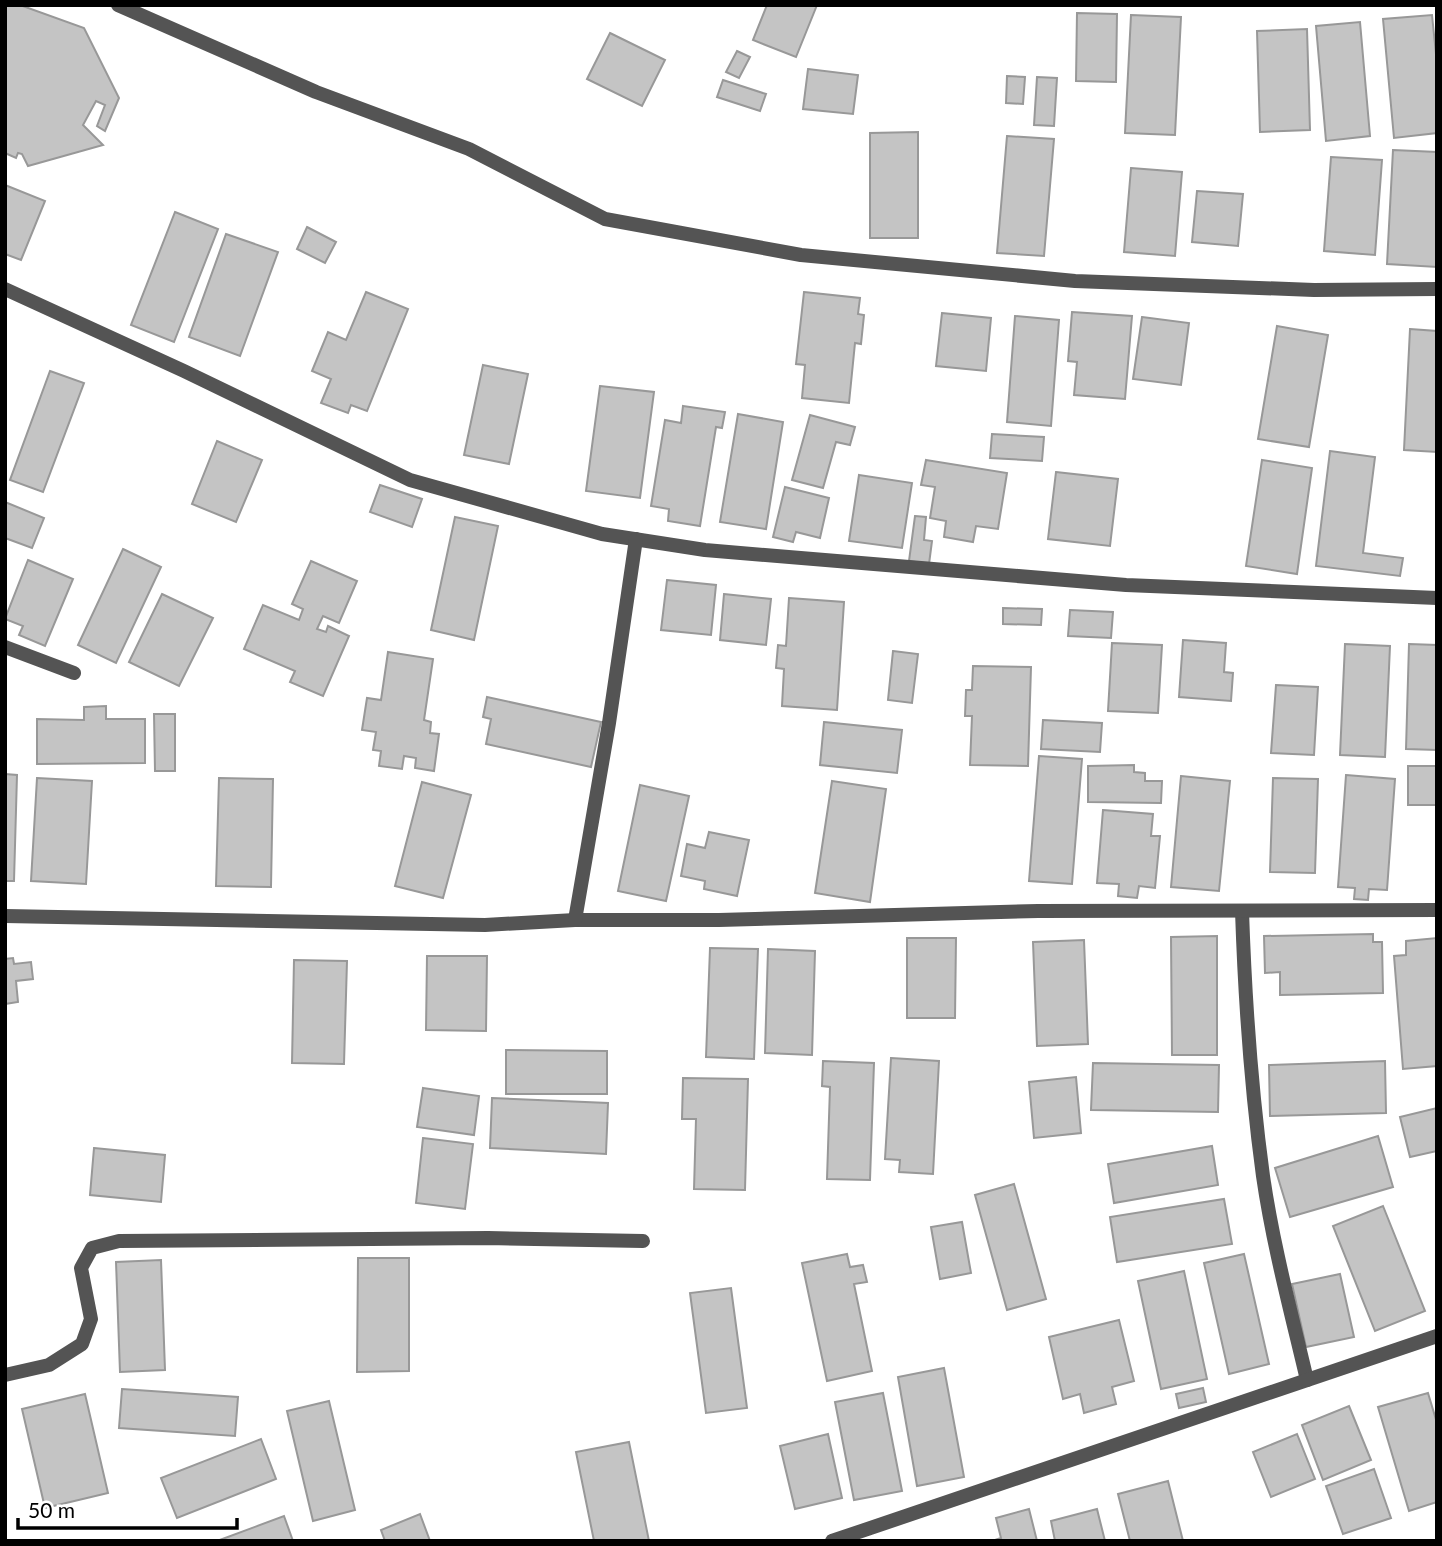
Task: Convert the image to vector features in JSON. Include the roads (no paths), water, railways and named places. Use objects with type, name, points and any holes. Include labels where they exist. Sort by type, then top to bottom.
[{"type":"street","points":[[118,5],[316,92],[468,149],[605,219],[800,255],[1075,281],[1314,290],[1437,289]]},
{"type":"street","points":[[5,289],[184,370],[410,480],[602,534],[705,550],[1126,585],[1437,598]]},
{"type":"street","points":[[575,920],[609,723],[636,539]]},
{"type":"street","points":[[5,647],[74,673]]},
{"type":"street","points":[[5,916],[485,925],[575,920],[719,920],[1038,911],[1437,910]]},
{"type":"street","points":[[1242,911],[1246,1021],[1264,1177],[1277,1254],[1307,1380]]},
{"type":"street","points":[[5,1376],[49,1365],[82,1344],[91,1320],[81,1268],[92,1248],[119,1241],[488,1238],[643,1241]]},
{"type":"street","points":[[832,1541],[1437,1336]]}]
